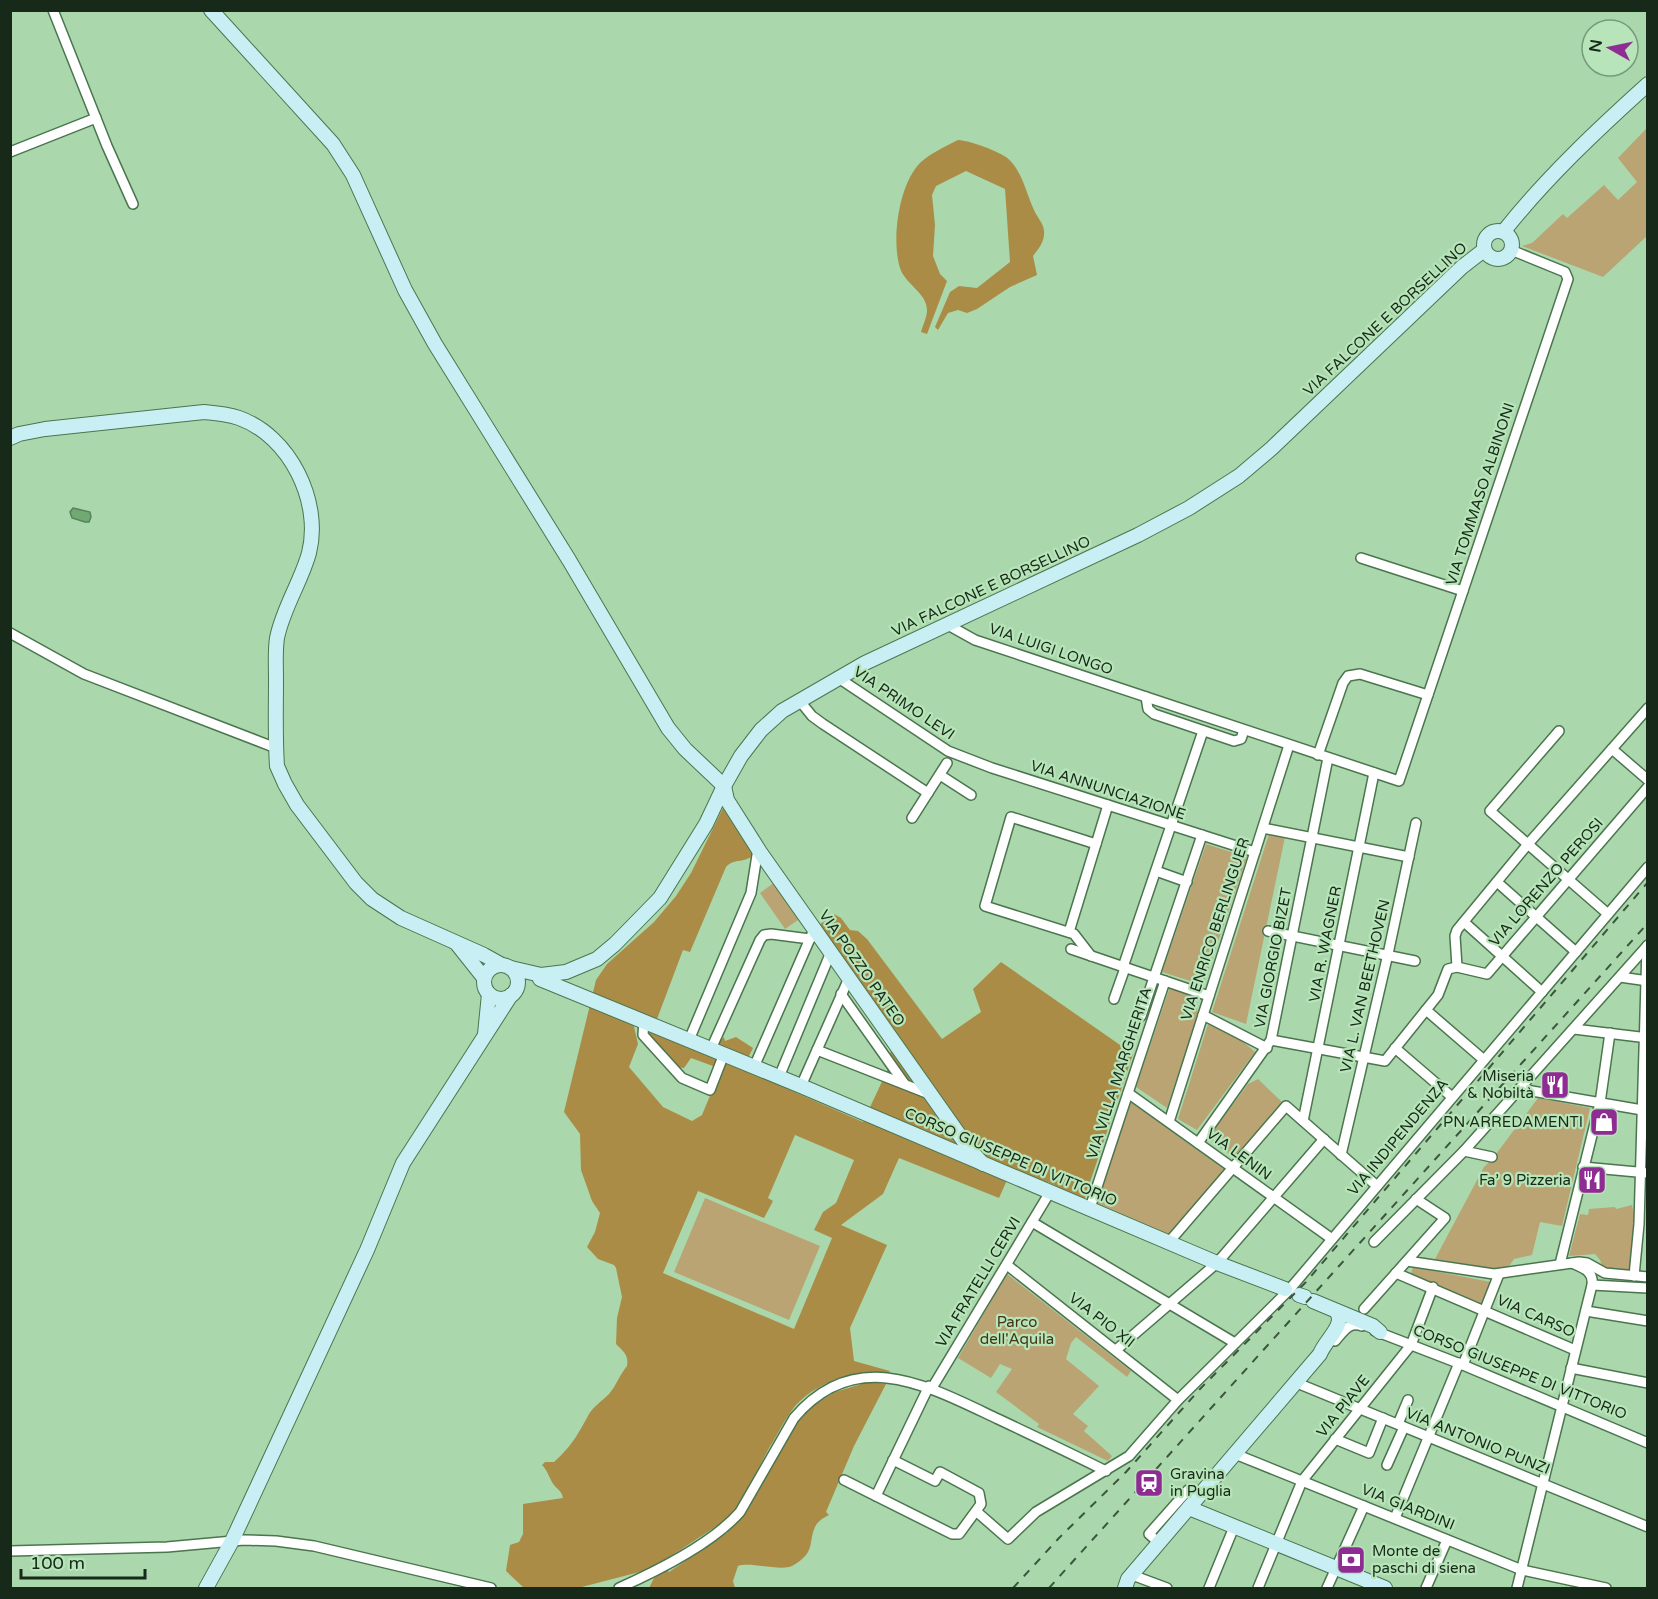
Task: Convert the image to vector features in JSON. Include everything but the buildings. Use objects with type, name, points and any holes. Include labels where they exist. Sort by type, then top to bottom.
[{"type":"street","points":[[52,10],[133,204]]},
{"type":"street","points":[[211,10],[333,144],[353,175],[405,290],[435,344],[569,560],[654,706],[685,749],[724,786]]},
{"type":"street","points":[[1504,231],[1522,207],[1647,84]]},
{"type":"street","points":[[10,152],[96,118]]},
{"type":"street","points":[[1494,231],[1504,231],[1512,242],[1511,250],[1504,257],[1495,259],[1484,250],[1484,240],[1494,231]]},
{"type":"street","name":"VIA FALCONE E BORSELLINO","points":[[513,993],[544,977],[566,972],[597,959],[633,927],[660,898],[681,866],[706,824],[741,756],[762,730],[782,711],[837,677],[1138,535],[1189,508],[1239,476],[1272,448],[1462,267],[1484,250]]},
{"type":"street","name":"VIA TOMMASO ALBINONI","points":[[1400,781],[1568,279],[1565,272],[1511,250]]},
{"type":"street","name":"VIA FALCONE E BORSELLINO","points":[[10,438],[45,429],[204,412],[224,413],[242,418],[271,438],[289,459],[306,491],[311,513],[312,533],[309,554],[282,617],[276,641],[277,766],[285,784],[297,805],[356,883],[372,899],[400,918],[506,967],[544,977]]},
{"type":"street","points":[[1361,558],[1463,591]]},
{"type":"street","name":"VIA LUIGI LONGO","points":[[948,625],[975,640],[1400,781]]},
{"type":"street","points":[[10,633],[84,674],[276,748]]},
{"type":"street","points":[[1318,754],[1342,683],[1348,676],[1360,674],[1428,695]]},
{"type":"street","name":"VIA PRIMO LEVI","points":[[837,677],[953,754]]},
{"type":"street","points":[[1146,697],[1148,709],[1154,714],[1203,731],[1238,741],[1244,730]]},
{"type":"street","points":[[799,700],[812,716],[823,724],[928,793]]},
{"type":"street","points":[[1203,1015],[1269,1044],[1319,1048],[1385,1060],[1440,991],[1447,971],[1457,967],[1455,936],[1464,922],[1528,844],[1647,708]]},
{"type":"street","points":[[1114,999],[1203,731]]},
{"type":"street","points":[[1559,731],[1490,811],[1608,914]]},
{"type":"street","name":"VIA ENRICO BERLINGUER","points":[[1169,1122],[1289,745]]},
{"type":"street","points":[[1612,749],[1647,780]]},
{"type":"street","name":"VIA ANNUNCIAZIONE","points":[[953,754],[1255,852]]},
{"type":"street","name":"VIA GIORGIO BIZET","points":[[1198,1143],[1269,1044],[1328,758]]},
{"type":"street","points":[[912,818],[947,763]]},
{"type":"street","name":"VIA R. WAGNER","points":[[1304,1121],[1374,773]]},
{"type":"street","points":[[940,774],[971,795]]},
{"type":"street","name":"VIA POZZO PATEO","points":[[724,786],[727,800],[812,934],[831,952],[970,1150],[984,1164]]},
{"type":"street","name":"VIA LORENZO PEROSI","points":[[1457,967],[1486,974],[1647,787]]},
{"type":"street","points":[[1069,932],[1108,805]]},
{"type":"street","points":[[1091,956],[1074,934],[985,906],[1011,817],[1096,844]]},
{"type":"street","name":"VIA L. VAN BEETHOVEN","points":[[1341,1155],[1365,1057],[1416,823]]},
{"type":"street","points":[[1263,828],[1409,857]]},
{"type":"street","name":"VIA VILLA MARGHERITA","points":[[1141,1016],[1202,835]]},
{"type":"street","points":[[689,1040],[751,893],[758,849]]},
{"type":"street","name":"VIA INDIPENDENZA","points":[[977,1512],[1008,1539],[1036,1512],[1129,1456],[1178,1400],[1235,1343],[1298,1294],[1332,1239],[1647,867]]},
{"type":"street","points":[[1156,871],[1187,882]]},
{"type":"street","points":[[1497,882],[1576,952]]},
{"type":"street","points":[[1464,922],[1542,992]]},
{"type":"street","points":[[1268,931],[1415,961]]},
{"type":"street","points":[[711,1049],[764,935],[812,934],[754,1066]]},
{"type":"street","points":[[456,942],[484,978],[485,990],[489,994],[497,999],[513,993]]},
{"type":"street","points":[[1374,1242],[1464,1151],[1647,946]]},
{"type":"street","points":[[1634,1276],[1643,1173],[1647,946]]},
{"type":"street","points":[[1071,949],[1209,996]]},
{"type":"street","points":[[779,1077],[831,952]]},
{"type":"street","points":[[206,1588],[232,1541],[367,1250],[403,1163],[513,993],[518,981],[506,967],[489,970],[484,978]]},
{"type":"street","name":"CORSO GIUSEPPE DI VITTORIO","points":[[544,977],[1217,1263],[1374,1326],[1380,1332]]},
{"type":"street","points":[[1620,977],[1647,981]]},
{"type":"street","points":[[801,1086],[849,978]]},
{"type":"street","name":"VIA VILLA MARGHERITA","points":[[1090,1208],[1165,981]]},
{"type":"street","points":[[485,1035],[489,994]]},
{"type":"street","points":[[841,994],[904,1084]]},
{"type":"street","points":[[1426,1010],[1484,1060]]},
{"type":"street","points":[[644,1021],[643,1035],[685,1080],[710,1090],[724,1054]]},
{"type":"street","points":[[1574,1029],[1646,1038]]},
{"type":"street","points":[[1560,1264],[1600,1103],[1610,1034]]},
{"type":"street","points":[[1395,1048],[1452,1097]]},
{"type":"street","points":[[817,1050],[932,1095]]},
{"type":"street","points":[[1520,1089],[1645,1111]]},
{"type":"street","name":"VIA LENIN","points":[[1128,1093],[1332,1239]]},
{"type":"street","points":[[1169,1242],[1286,1106],[1377,1186]]},
{"type":"street","points":[[1116,1350],[1171,1305],[1217,1263],[1324,1139]]},
{"type":"street","points":[[1464,1151],[1492,1157]]},
{"type":"street","points":[[1583,1167],[1643,1173]]},
{"type":"street","name":"VIA FRATELLI CERVI","points":[[876,1496],[930,1387],[1050,1192]]},
{"type":"street","points":[[1364,1308],[1445,1218],[1416,1199]]},
{"type":"street","points":[[1032,1222],[1235,1343]]},
{"type":"street","points":[[1407,1261],[1499,1274],[1560,1264],[1584,1263],[1605,1273],[1647,1277]]},
{"type":"street","points":[[1517,1588],[1592,1285],[1593,1277],[1590,1273],[1572,1263]]},
{"type":"street","name":"VIA PIO XII","points":[[1007,1265],[1178,1400]]},
{"type":"street","name":"VIA CARSO","points":[[1396,1273],[1575,1350]]},
{"type":"street","points":[[1395,1518],[1499,1274]]},
{"type":"street","points":[[1592,1285],[1647,1287]]},
{"type":"street","name":"VIA PIAVE","points":[[1257,1588],[1302,1481],[1411,1345],[1433,1287]]},
{"type":"street","points":[[1126,1583],[1298,1383],[1339,1325],[1340,1317],[1336,1311]]},
{"type":"street","points":[[1586,1311],[1647,1321]]},
{"type":"street","name":"CORSO GIUSEPPE DI VITTORIO","points":[[1320,1354],[1345,1328],[1358,1324],[1461,1364],[1647,1443]]},
{"type":"street","points":[[1571,1368],[1647,1383]]},
{"type":"street","points":[[619,1588],[665,1567],[730,1522],[740,1512],[794,1418],[805,1405],[838,1386],[865,1378],[894,1378],[930,1387],[1106,1471]]},
{"type":"street","name":"VÍA ANTONIO PUNZI","points":[[1298,1383],[1647,1527]]},
{"type":"street","points":[[1387,1465],[1408,1400]]},
{"type":"street","points":[[1335,1439],[1369,1453],[1383,1418]]},
{"type":"street","name":"VIA GIARDINI","points":[[1235,1454],[1522,1570],[1606,1588]]},
{"type":"street","points":[[844,1480],[954,1535],[959,1534],[982,1502],[977,1490],[940,1472],[935,1481],[893,1461]]},
{"type":"street","points":[[1193,1503],[1234,1527],[1385,1588]]},
{"type":"street","points":[[1327,1588],[1364,1506]]},
{"type":"street","points":[[1209,1588],[1234,1527]]},
{"type":"street","points":[[1426,1588],[1447,1540]]},
{"type":"street","points":[[10,1551],[276,1541],[314,1546],[491,1588]]},
{"type":"street","points":[[1126,1583],[1167,1588]]},
{"type":"green space","points":[[1647,128],[1647,236],[1603,277],[1522,246],[1532,243],[1563,214],[1567,218],[1604,185],[1618,200],[1637,182],[1618,158]]},
{"type":"green space","points":[[1269,834],[1285,837],[1246,1024],[1212,1012]]},
{"type":"green space","points":[[1206,844],[1247,857],[1203,985],[1162,972]]},
{"type":"green space","points":[[775,882],[801,918],[785,929],[760,893]]},
{"type":"green space","points":[[1170,987],[1192,999],[1198,1014],[1167,1108],[1136,1087]]},
{"type":"green space","points":[[1208,1024],[1242,1041],[1255,1052],[1197,1130],[1178,1119]]},
{"type":"green space","points":[[1258,1079],[1282,1102],[1236,1157],[1232,1156],[1208,1138],[1248,1084]]},
{"type":"green space","points":[[1538,1098],[1590,1108],[1562,1226],[1540,1222],[1532,1255],[1514,1259],[1509,1266],[1497,1269],[1435,1259],[1484,1167]]},
{"type":"green space","points":[[1131,1102],[1225,1170],[1169,1236],[1096,1205]]},
{"type":"green space","points":[[705,1198],[820,1246],[789,1320],[674,1272]]},
{"type":"green space","points":[[1632,1205],[1635,1220],[1630,1270],[1603,1268],[1595,1254],[1569,1256],[1580,1214],[1588,1215],[1589,1209],[1615,1207],[1616,1209]]},
{"type":"green space","points":[[1413,1267],[1491,1282],[1482,1304],[1411,1274]]},
{"type":"green space","name":"Parco dell'Aquila","points":[[1007,1274],[1131,1371],[1127,1377],[1076,1337],[1071,1343],[1066,1359],[1099,1386],[1073,1414],[1088,1426],[1084,1431],[1112,1456],[1108,1461],[1037,1427],[1039,1424],[996,1392],[1012,1369],[1000,1364],[991,1378],[958,1358]]},
{"type":"shaded area","points":[[958,140],[989,149],[1011,162],[1020,175],[1043,226],[1044,238],[1033,256],[1037,275],[1010,287],[977,309],[967,313],[958,310],[948,313],[938,330],[935,327],[950,292],[959,286],[977,288],[1010,262],[1005,189],[966,171],[936,186],[932,195],[935,225],[933,256],[940,274],[947,281],[927,334],[921,332],[927,310],[926,304],[920,293],[906,279],[897,256],[899,212],[902,197],[913,171],[934,153]]},
{"type":"shaded area","points":[[73,508],[90,512],[89,522],[72,518],[70,512]]},
{"type":"shaded area","points":[[725,808],[755,853],[748,859],[733,862],[726,867],[690,952],[683,950],[657,1019],[633,1022],[638,1044],[629,1067],[663,1107],[692,1121],[702,1115],[721,1069],[691,1058],[684,1068],[675,1067],[648,1036],[651,1029],[863,1122],[887,1071],[894,1034],[819,925],[834,914],[841,918],[850,930],[858,931],[867,939],[942,1039],[981,1012],[973,989],[1001,962],[1133,1054],[1084,1200],[1048,1182],[1046,1184],[1012,1169],[999,1198],[899,1158],[883,1194],[841,1225],[887,1245],[850,1328],[854,1361],[890,1371],[888,1374],[851,1375],[827,1383],[815,1389],[796,1405],[788,1415],[734,1512],[726,1520],[651,1569],[578,1588],[524,1588],[506,1571],[510,1545],[519,1542],[523,1534],[523,1504],[563,1498],[542,1465],[545,1462],[554,1462],[566,1451],[591,1411],[609,1394],[627,1366],[625,1354],[616,1344],[617,1318],[622,1297],[616,1268],[598,1259],[587,1247],[595,1232],[600,1213],[592,1201],[581,1170],[580,1134],[564,1112],[596,980],[607,964],[654,922],[676,896],[691,873]],"holes":[[[795,1135],[854,1160],[836,1203],[823,1212],[814,1230],[832,1238],[794,1329],[663,1273],[698,1191],[764,1218],[773,1201],[768,1198]]]},
{"type":"shaded area","points":[[724,1037],[725,1041],[736,1037],[753,1048],[748,1058],[717,1044]]},
{"type":"shaded area","points":[[868,1382],[886,1384],[854,1446],[826,1512],[829,1515],[816,1525],[810,1549],[805,1556],[789,1567],[738,1566],[733,1581],[735,1588],[649,1588],[654,1578],[667,1570],[669,1572],[728,1532],[727,1529],[808,1408],[835,1392]]},
{"type":"railway","points":[[1013,1588],[1059,1538],[1126,1472],[1200,1389],[1306,1282],[1648,882]]},
{"type":"railway","points":[[1049,1588],[1648,923]]},
{"type":"place","name":"Miseria & Nobiltà","points":[[1555,1085]]},
{"type":"place","name":"PN ARREDAMENTI","points":[[1604,1122]]},
{"type":"place","name":"Fa’ 9 Pizzeria","points":[[1592,1180]]},
{"type":"place","name":"Gravina in Puglia","points":[[1149,1483]]},
{"type":"place","name":"Monte de paschi di siena","points":[[1351,1560]]}]
